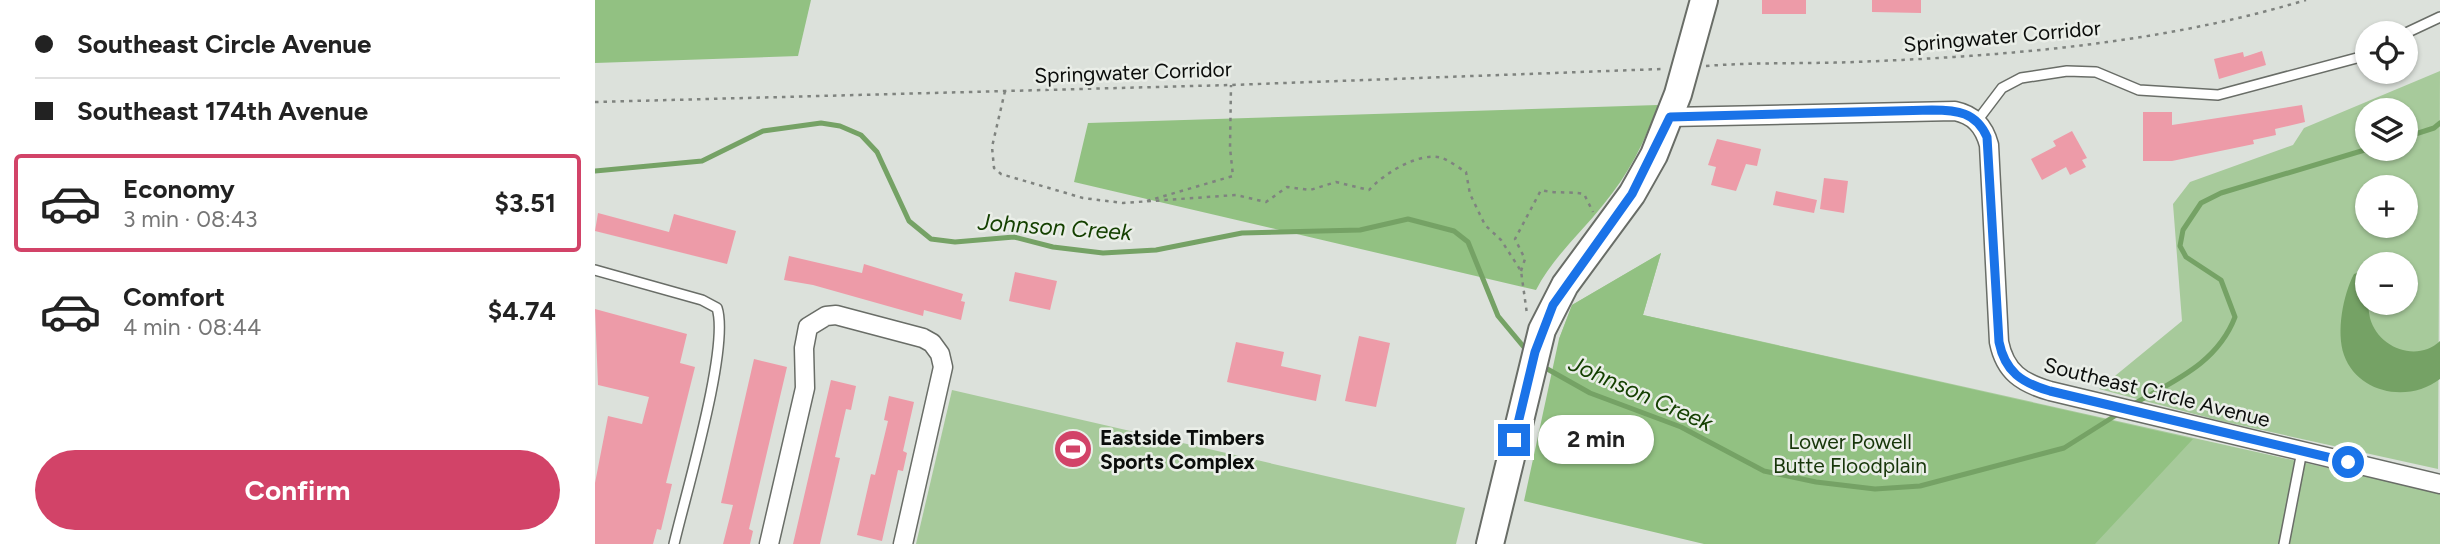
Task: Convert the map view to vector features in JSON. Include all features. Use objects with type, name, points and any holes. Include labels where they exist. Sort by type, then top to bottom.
[{"type":"main road","points":[[1490,544],[1542,329],[1566,285],[1643,175],[1670,117],[1681,68],[1704,0]]},
{"type":"street","points":[[1670,117],[1955,110],[1977,121]]},
{"type":"street","name":"Southeast Circle Avenue","points":[[1977,121],[1989,145],[1999,342],[2006,366],[2029,385],[2440,484]]},
{"type":"street","points":[[769,544],[804,388],[805,336],[808,327],[816,320],[836,315],[922,338],[932,343],[940,354],[941,385],[903,544]]},
{"type":"lane","points":[[2418,27],[2440,17]]},
{"type":"lane","points":[[1977,121],[2002,88],[2021,78],[2067,71],[2096,72],[2139,90],[2218,95],[2355,58]]},
{"type":"lane","points":[[595,270],[702,300],[717,308],[721,318],[715,370],[674,544]]},
{"type":"lane","points":[[2284,544],[2302,451]]},
{"type":"path","name":"Springwater Corridor","points":[[595,102],[1231,85],[1935,58],[2064,48],[2161,35],[2306,0]]},
{"type":"path","points":[[1140,203],[1233,176],[1230,148],[1231,85]]},
{"type":"path","points":[[1005,91],[992,147],[994,168],[1001,174],[1083,198],[1140,203],[1236,195],[1266,202],[1287,187],[1310,190],[1336,182],[1369,190],[1382,175],[1406,164],[1440,157],[1466,172],[1470,194],[1485,225],[1501,240],[1521,271],[1528,320],[1542,329]]},
{"type":"path","points":[[1521,271],[1525,259],[1515,239],[1541,190],[1555,194],[1565,190],[1584,194],[1604,234]]},
{"type":"green space","points":[[595,0],[811,0],[798,56],[595,63]]},
{"type":"green space","points":[[2440,71],[2438,469],[2221,421],[2099,389],[2182,321],[2173,204],[2190,182],[2293,145],[2304,128],[2355,107],[2355,161],[2418,161],[2418,98],[2376,98],[2409,84],[2418,84],[2418,80]]},
{"type":"green space","points":[[1658,105],[1628,170],[1612,194],[1559,256],[1536,290],[1074,182],[1088,123]]},
{"type":"green space","name":"Lower Powell Butte Floodplain","points":[[1661,253],[1643,315],[2440,493],[2440,544],[1746,544],[1559,339],[1572,305]]},
{"type":"green space","name":"Lower Powell Butte Floodplain","points":[[1661,253],[1643,315],[2193,439],[2095,544],[1704,544],[1524,501],[1559,339],[1572,305]]},
{"type":"green space","name":"Eastside Timbers Sports Complex","points":[[952,390],[1465,508],[1456,544],[916,544]]},
{"type":"shaded area","points":[[2354,274],[2355,315],[2370,315],[2374,329],[2399,349],[2420,351],[2431,348],[2440,341],[2440,379],[2414,391],[2386,391],[2361,379],[2351,368],[2344,355],[2341,325],[2344,303]]},
{"type":"building","points":[[1762,0],[1806,0],[1806,14],[1762,14]]},
{"type":"building","points":[[1872,0],[1921,0],[1921,13],[1872,12]]},
{"type":"building","points":[[2262,51],[2266,65],[2219,79],[2214,59],[2243,52],[2244,57]]},
{"type":"building","points":[[2302,105],[2305,122],[2275,129],[2276,135],[2253,140],[2254,144],[2172,161],[2143,161],[2143,112],[2172,112],[2172,125]]},
{"type":"building","points":[[2072,131],[2087,158],[2082,160],[2086,167],[2070,175],[2066,167],[2042,180],[2031,159],[2056,146],[2053,141]]},
{"type":"building","points":[[1717,139],[1761,149],[1757,166],[1746,164],[1736,191],[1711,185],[1716,167],[1708,165]]},
{"type":"building","points":[[1824,178],[1848,181],[1844,213],[1820,209]]},
{"type":"building","points":[[1776,191],[1817,200],[1814,213],[1773,205]]},
{"type":"building","points":[[598,213],[669,232],[674,214],[736,231],[727,264],[595,231]]},
{"type":"building","points":[[789,256],[862,273],[864,264],[963,294],[961,301],[965,302],[961,320],[924,310],[923,316],[813,285],[784,280]]},
{"type":"building","points":[[1015,272],[1057,281],[1050,310],[1009,301]]},
{"type":"building","points":[[595,309],[687,334],[680,363],[695,367],[666,483],[672,484],[661,530],[657,529],[653,544],[595,544],[595,483],[608,416],[642,424],[649,397],[598,385]]},
{"type":"building","points":[[1359,336],[1390,343],[1376,407],[1345,401]]},
{"type":"building","points":[[1236,342],[1284,352],[1281,366],[1321,375],[1316,401],[1227,382]]},
{"type":"building","points":[[754,359],[787,367],[749,529],[753,531],[750,544],[723,544],[733,505],[721,503]]},
{"type":"building","points":[[831,380],[856,386],[851,410],[846,409],[835,457],[840,458],[831,497],[820,544],[793,544]]},
{"type":"building","points":[[889,396],[914,402],[903,451],[907,453],[903,471],[898,470],[882,541],[857,535],[871,474],[875,475],[888,421],[884,420]]},
{"type":"waterway","name":"Johnson Creek","points":[[595,171],[702,161],[763,131],[821,123],[840,126],[861,135],[877,152],[909,221],[931,239],[955,242],[1014,237],[1053,247],[1103,253],[1156,250],[1242,233],[1360,230],[1408,219],[1454,231],[1468,242],[1498,316],[1528,352]]},
{"type":"waterway","name":"Johnson Creek","points":[[2418,133],[2440,123]]},
{"type":"waterway","name":"Johnson Creek","points":[[2132,405],[2178,379],[2205,359],[2217,347],[2235,317],[2221,280],[2186,257],[2180,246],[2183,230],[2201,203],[2221,193],[2355,153]]},
{"type":"waterway","name":"Johnson Creek","points":[[1542,366],[1590,393],[1681,427],[1764,471],[1816,482],[1875,489],[1920,486],[2064,448],[2121,412]]},
{"type":"place","name":"Eastside Timbers Sports Complex","points":[[1073,449]]},
{"type":"route","points":[[1514,440],[1535,352],[1553,305],[1632,194],[1654,155],[1670,117],[1955,110],[1977,121],[1989,145],[1999,342],[2006,366],[2012,374],[2029,385],[2050,391],[2348,462]]}]
